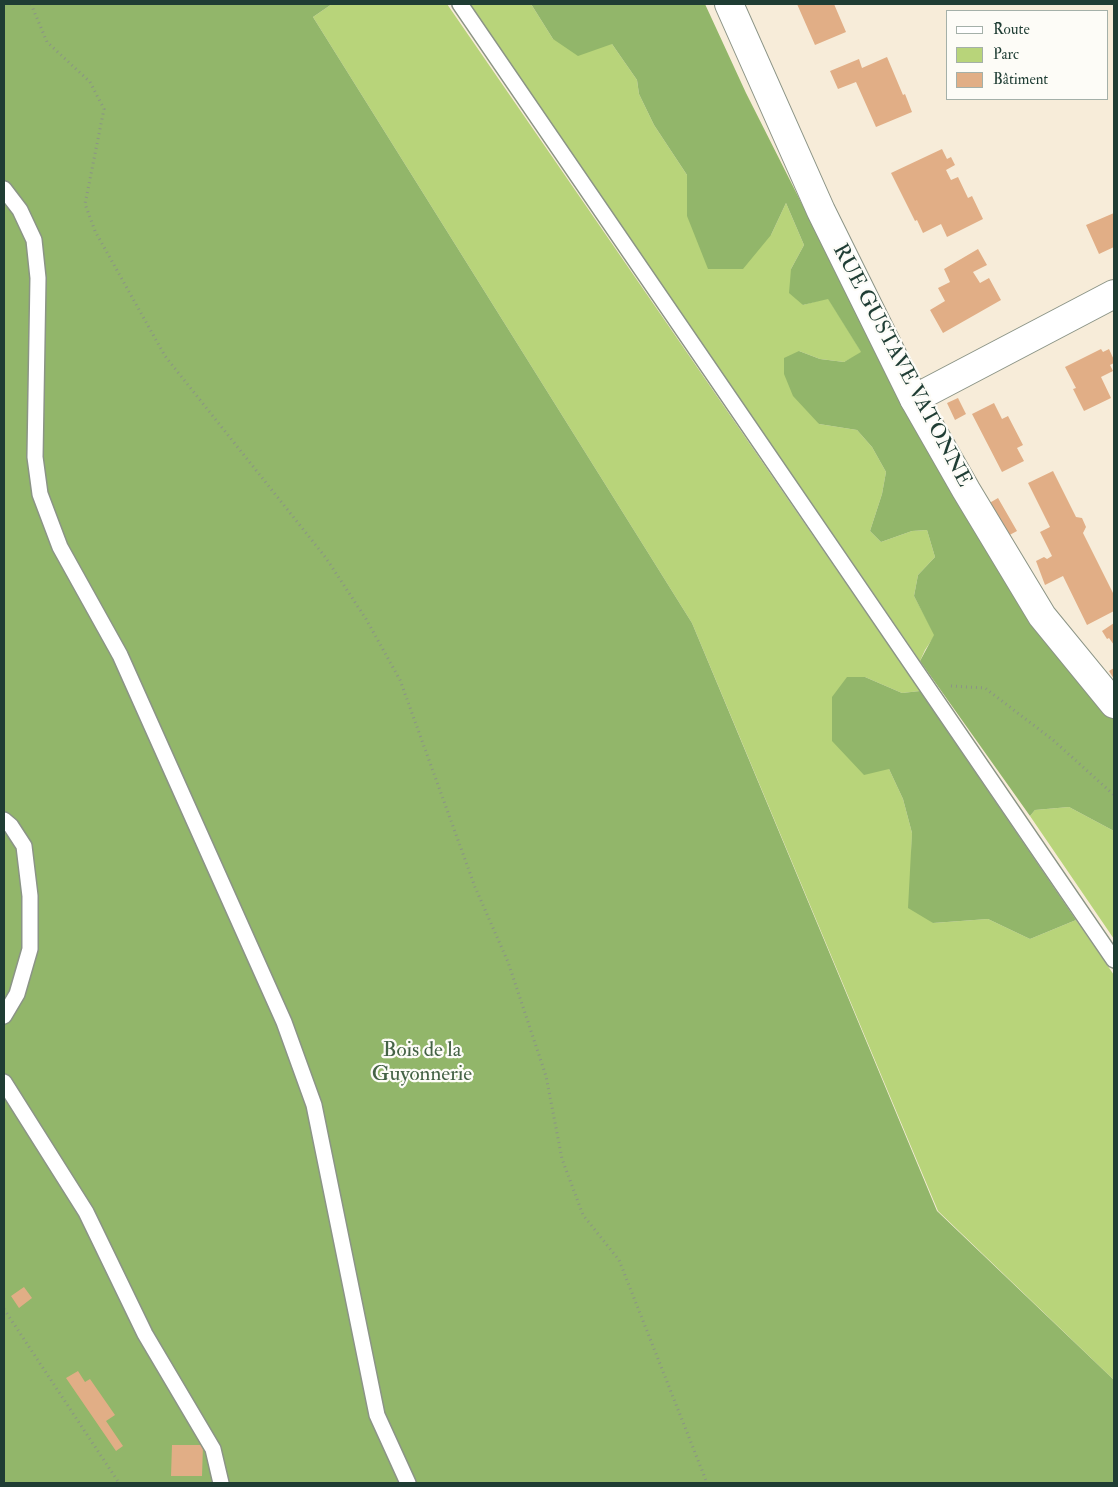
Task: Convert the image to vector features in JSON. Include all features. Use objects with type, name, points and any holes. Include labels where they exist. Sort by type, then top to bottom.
[{"type":"street","name":"RUE GUSTAVE VATONNE","points":[[729,4],[821,211],[914,399],[1042,616],[1114,704]]},
{"type":"street","points":[[914,399],[1114,294]]},
{"type":"lane","points":[[460,4],[1114,960]]},
{"type":"lane","points":[[4,190],[20,210],[34,240],[38,278],[35,457],[40,494],[60,547],[120,654],[284,1022],[314,1105],[377,1416],[408,1483]]},
{"type":"lane","points":[[4,820],[11,826],[24,846],[30,896],[30,949],[17,994],[4,1016]]},
{"type":"lane","points":[[4,1082],[86,1212],[145,1334],[213,1449],[221,1483]]},
{"type":"path","points":[[31,4],[47,42],[90,82],[104,109],[85,204],[95,231],[165,356],[326,558],[366,619],[400,680],[475,887],[508,962],[546,1076],[562,1158],[583,1215],[619,1260],[707,1483]]},
{"type":"path","points":[[931,690],[955,685],[986,688],[1053,740],[1114,795]]},
{"type":"path","points":[[4,1309],[119,1483]]},
{"type":"green space","name":"Bois de la Guyonnerie","points":[[4,4],[332,4],[313,17],[692,623],[937,1211],[1114,1380],[1114,1483],[4,1483]]},
{"type":"green space","points":[[332,4],[447,4],[920,691],[902,693],[865,677],[889,769],[903,799],[912,833],[911,865],[933,923],[988,919],[1030,939],[1076,920],[1114,975],[1114,1380],[938,1211],[692,623],[313,17]]},
{"type":"green space","points":[[469,4],[531,4],[553,39],[612,44],[637,80],[639,94],[654,125],[687,175],[687,216],[771,235],[786,203],[804,245],[791,269],[803,305],[828,298],[862,353],[844,362],[820,359],[799,351],[819,424],[857,430],[872,447],[886,472],[882,494],[870,531],[881,542],[912,531],[927,530],[935,557],[918,575],[914,596],[935,635],[920,661]]},
{"type":"green space","points":[[531,4],[705,4],[746,93],[860,319],[1046,639],[1114,718],[1114,831],[1069,807],[1035,810],[1030,816],[920,661],[934,635],[914,596],[918,575],[935,557],[927,530],[912,531],[881,542],[870,531],[882,494],[886,472],[872,447],[857,430],[819,424],[793,396],[784,374],[784,358],[799,351],[820,359],[844,362],[861,352],[828,299],[803,305],[789,293],[791,269],[804,245],[786,203],[771,235],[743,269],[708,269],[687,216],[687,175],[654,125],[639,94],[637,80],[612,44],[578,56],[553,39]]},
{"type":"green space","points":[[847,677],[865,677],[902,693],[920,691],[1076,920],[1030,939],[988,919],[933,923],[908,908],[912,833],[903,799],[889,769],[864,775],[832,741],[832,697]]},
{"type":"green space","points":[[1069,807],[1114,831],[1114,939],[1030,816],[1035,810]]},
{"type":"building","points":[[797,4],[834,4],[846,32],[815,45]]},
{"type":"building","points":[[887,57],[912,112],[876,127],[856,82],[838,89],[830,71],[859,59],[862,68]]},
{"type":"building","points":[[942,149],[947,159],[951,157],[955,165],[946,170],[951,180],[958,177],[968,198],[972,196],[983,219],[947,237],[941,224],[923,233],[891,173]]},
{"type":"building","points":[[1114,213],[1114,247],[1099,254],[1086,225]]},
{"type":"building","points":[[978,249],[987,265],[973,272],[980,283],[989,278],[1001,300],[943,333],[930,310],[945,301],[938,288],[950,282],[944,269]]},
{"type":"building","points":[[1101,349],[1103,352],[1109,349],[1114,360],[1114,363],[1110,365],[1113,371],[1101,377],[1111,398],[1084,411],[1073,389],[1076,388],[1065,367]]},
{"type":"building","points":[[958,398],[966,414],[955,420],[947,403]]},
{"type":"building","points":[[994,403],[1002,419],[1008,416],[1023,445],[1017,448],[1024,461],[1002,472],[972,414]]},
{"type":"building","points":[[1053,471],[1076,517],[1082,518],[1086,527],[1083,533],[1114,595],[1114,611],[1087,625],[1063,576],[1045,585],[1036,561],[1052,556],[1040,532],[1050,527],[1028,483]]},
{"type":"building","points":[[998,498],[1017,531],[1004,538],[986,505]]},
{"type":"building","points":[[1114,623],[1114,645],[1102,631]]},
{"type":"building","points":[[1114,668],[1114,679],[1109,671]]},
{"type":"building","points":[[24,1287],[32,1298],[19,1308],[11,1296]]},
{"type":"building","points":[[78,1371],[85,1382],[90,1379],[115,1415],[106,1421],[123,1446],[116,1451],[66,1378]]},
{"type":"building","points":[[172,1445],[203,1445],[202,1476],[171,1476]]}]
